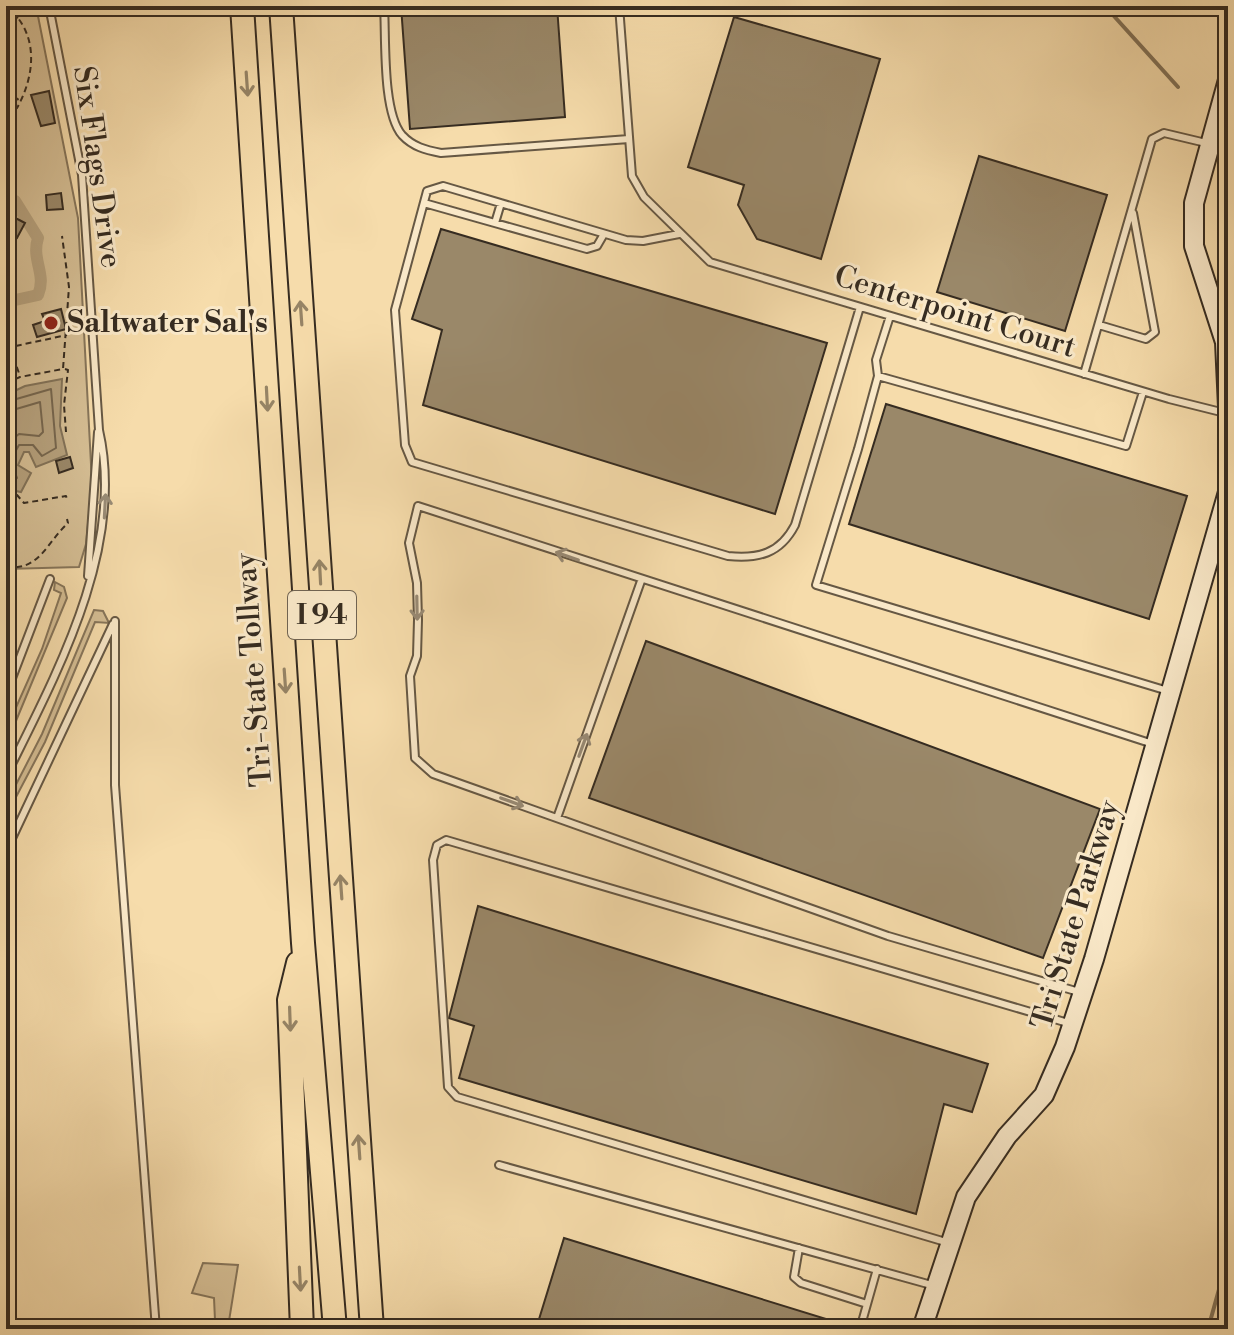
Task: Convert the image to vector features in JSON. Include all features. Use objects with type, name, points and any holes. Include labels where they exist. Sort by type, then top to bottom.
[{"type":"highway","name":"Tri-State Tollway","points":[[242,6],[303,943],[335,1329]]},
{"type":"highway","name":"I 94","points":[[281,6],[372,1329]]},
{"type":"highway","points":[[302,1329],[289,1000],[303,943]]},
{"type":"street","points":[[1228,80],[1194,203],[1194,246],[1225,342],[1228,407]]},
{"type":"street","name":"Tri State Parkway","points":[[922,1329],[966,1197],[1007,1136],[1044,1095],[1073,1025],[1228,492]]},
{"type":"lane","name":"Six Flags Drive","points":[[49,6],[82,175],[99,430],[88,580]]},
{"type":"lane","points":[[384,6],[391,114],[401,134],[418,148],[441,153],[629,139]]},
{"type":"lane","name":"Centerpoint Court","points":[[619,6],[632,176],[644,197],[710,262],[1143,392],[1228,414]]},
{"type":"lane","points":[[1084,374],[1152,139],[1157,133],[1209,144]]},
{"type":"lane","points":[[679,234],[643,241],[604,234],[443,186],[427,191],[395,310],[405,445],[412,462],[728,556],[763,556],[778,549],[788,538],[860,307]]},
{"type":"lane","points":[[424,203],[587,249],[597,246],[604,234]]},
{"type":"lane","points":[[495,223],[501,203]]},
{"type":"lane","points":[[1099,325],[1146,339],[1155,332],[1132,209]]},
{"type":"lane","points":[[890,316],[876,360],[878,376],[816,585],[1171,691]]},
{"type":"lane","points":[[878,376],[1126,446],[1143,392]]},
{"type":"lane","name":"Six Flags Drive","points":[[6,776],[58,664],[99,555],[105,515],[105,458],[99,430]]},
{"type":"lane","points":[[1083,993],[888,936],[433,774],[415,758],[410,676],[417,656],[418,620],[417,583],[409,543],[418,506],[641,581],[1156,745]]},
{"type":"lane","points":[[6,694],[50,579]]},
{"type":"lane","points":[[557,818],[641,581]]},
{"type":"lane","points":[[6,851],[115,621],[115,785],[156,1329]]},
{"type":"lane","points":[[949,1243],[457,1097],[448,1087],[433,860],[437,845],[446,840],[1073,1025]]},
{"type":"lane","points":[[499,1165],[935,1286]]},
{"type":"lane","points":[[799,1248],[794,1277],[801,1283],[867,1304]]},
{"type":"lane","points":[[860,1329],[877,1269]]},
{"type":"path","points":[[6,6],[19,16],[30,46],[32,65],[21,102],[6,114]]},
{"type":"path","points":[[6,26],[19,16]]},
{"type":"path","points":[[6,90],[21,102]]},
{"type":"path","points":[[62,236],[69,287],[68,335],[63,369]]},
{"type":"path","points":[[20,377],[8,348],[68,335]]},
{"type":"path","points":[[6,383],[20,377],[68,370],[64,405],[66,432]]},
{"type":"path","points":[[6,494],[17,495],[24,503],[67,499]]},
{"type":"path","points":[[6,567],[28,567],[37,561],[44,546],[68,523],[67,519]]},
{"type":"shaded area","points":[[6,6],[36,6],[78,218],[92,483],[86,544],[79,567],[6,569]]},
{"type":"shaded area","points":[[55,582],[64,587],[67,598],[6,745],[6,730],[42,649],[61,593],[54,590]]},
{"type":"shaded area","points":[[94,610],[103,611],[109,623],[95,622],[45,742],[6,816],[6,804],[42,734]]},
{"type":"shaded area","points":[[203,1263],[238,1265],[229,1321],[215,1320],[214,1298],[192,1293]]},
{"type":"water","points":[[62,379],[60,426],[67,455],[36,467],[29,452],[24,452],[18,465],[31,473],[21,492],[6,489],[6,395],[25,386]]},
{"type":"building","points":[[401,6],[557,6],[565,117],[410,129]]},
{"type":"building","points":[[734,17],[880,59],[821,259],[757,239],[738,205],[744,185],[688,167]]},
{"type":"building","points":[[49,91],[55,123],[41,126],[31,95]]},
{"type":"building","points":[[979,156],[1107,195],[1065,331],[937,292]]},
{"type":"building","points":[[61,193],[63,209],[47,210],[46,195]]},
{"type":"building","points":[[6,213],[25,223],[17,238],[6,233]]},
{"type":"building","points":[[441,229],[827,343],[775,514],[423,405],[442,330],[412,319]]},
{"type":"building","points":[[61,309],[66,329],[37,337],[33,325],[45,321],[42,314]]},
{"type":"building","points":[[886,404],[1187,496],[1149,619],[849,524]]},
{"type":"building","points":[[70,457],[73,468],[59,473],[56,461]]},
{"type":"building","points":[[646,641],[1100,809],[1043,958],[589,798]]},
{"type":"building","points":[[478,906],[988,1064],[972,1112],[944,1104],[916,1214],[459,1078],[474,1026],[449,1018]]},
{"type":"building","points":[[564,1238],[852,1327],[852,1329],[536,1329]]},
{"type":"waterway","points":[[1088,6],[1113,15],[1178,87]]},
{"type":"waterway","points":[[6,198],[15,201],[38,238],[36,253],[41,280],[38,295],[6,302]]},
{"type":"waterway","points":[[1208,1329],[1228,1257]]},
{"type":"place","name":"Saltwater Sal's","points":[[51,323]]}]
